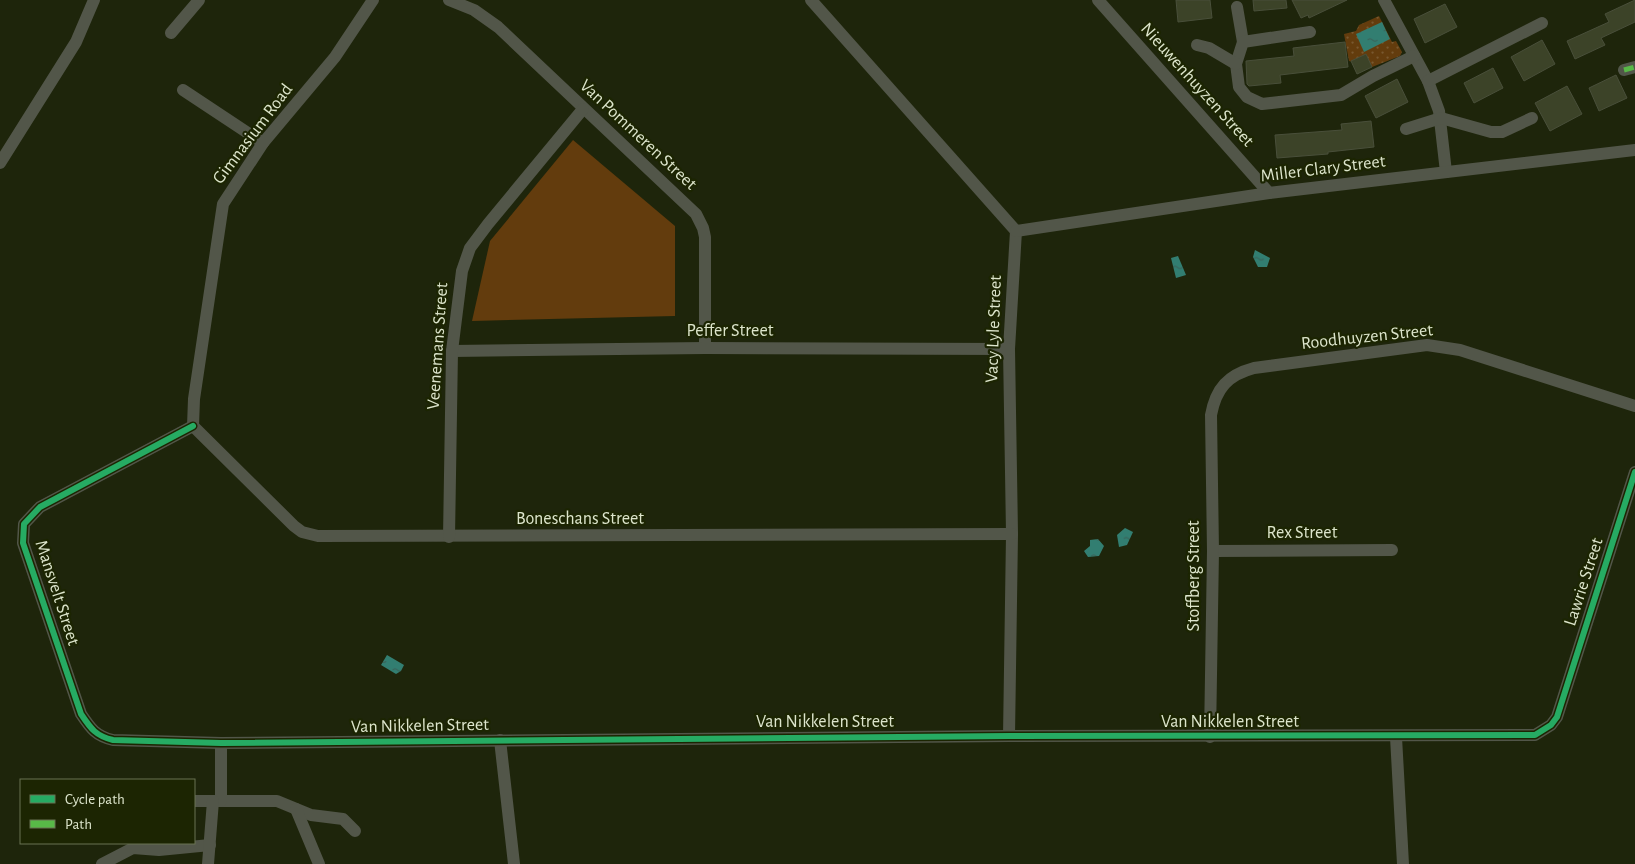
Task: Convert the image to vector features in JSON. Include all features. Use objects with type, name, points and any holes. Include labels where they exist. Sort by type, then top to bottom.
[{"type":"street","points":[[0,163],[76,42],[94,0]]},
{"type":"street","points":[[171,33],[199,0]]},
{"type":"street","name":"Gimnasium Road","points":[[193,426],[194,399],[223,204],[263,143],[335,57],[373,0]]},
{"type":"street","name":"Van Pommeren Street","points":[[450,0],[474,10],[498,27],[696,214],[700,220],[705,237],[705,348]]},
{"type":"street","points":[[811,0],[1016,231]]},
{"type":"street","name":"Nieuwenhuyzen Street","points":[[1098,0],[1269,193]]},
{"type":"street","points":[[1384,0],[1428,81],[1441,118],[1446,172]]},
{"type":"street","points":[[1237,8],[1243,42],[1236,64],[1239,87],[1247,97],[1262,104],[1341,96],[1352,91],[1373,76],[1414,56]]},
{"type":"street","points":[[1428,81],[1542,23]]},
{"type":"street","points":[[1243,42],[1310,32]]},
{"type":"street","points":[[1197,45],[1209,48],[1236,64]]},
{"type":"street","points":[[183,90],[263,143]]},
{"type":"street","name":"Veenemans Street","points":[[449,537],[452,351],[462,271],[470,248],[583,108]]},
{"type":"street","points":[[1406,129],[1441,118],[1491,132],[1502,132],[1532,118]]},
{"type":"street","name":"Miller Clary Street","points":[[1016,231],[1269,193],[1635,150]]},
{"type":"street","name":"Vacy Lyle Street","points":[[1009,736],[1012,534],[1009,349],[1016,231]]},
{"type":"street","name":"Roodhuyzen Street","points":[[1211,415],[1214,400],[1220,387],[1239,372],[1254,368],[1427,344],[1460,350],[1635,406]]},
{"type":"street","name":"Peffer Street","points":[[452,351],[705,348],[1009,349]]},
{"type":"street","name":"Stoffberg Street","points":[[1210,737],[1213,552],[1211,415]]},
{"type":"street","name":"Boneschans Street","points":[[193,426],[294,526],[308,534],[449,537],[1012,534]]},
{"type":"street","name":"Mansvelt Street","points":[[81,714],[23,543],[24,524],[40,507],[193,426]]},
{"type":"street","name":"Lawrie Street","points":[[1562,701],[1635,472]]},
{"type":"street","name":"Rex Street","points":[[1213,552],[1392,550]]},
{"type":"street","name":"Van Nikkelen Street","points":[[81,714],[93,732],[100,737],[113,740],[221,743],[1009,736],[1396,737],[1535,735],[1551,725],[1557,717],[1562,701]]},
{"type":"street","points":[[1396,737],[1403,864]]},
{"type":"street","points":[[500,740],[514,864]]},
{"type":"street","points":[[208,864],[217,801],[221,743]]},
{"type":"street","points":[[195,801],[277,802],[311,815],[343,819],[355,831]]},
{"type":"street","points":[[296,809],[319,864]]},
{"type":"street","points":[[104,864],[133,848],[159,850],[210,845]]},
{"type":"shaded area","points":[[1379,16],[1392,42],[1396,41],[1402,52],[1400,56],[1372,67],[1349,61],[1344,34],[1356,31],[1359,25]]},
{"type":"shaded area","points":[[573,140],[675,226],[675,316],[472,321],[490,241]]},
{"type":"water","points":[[1382,22],[1390,39],[1364,52],[1356,34]]},
{"type":"water","points":[[1255,250],[1270,258],[1267,267],[1258,267],[1253,257]]},
{"type":"water","points":[[1178,256],[1186,275],[1176,278],[1171,258]]},
{"type":"water","points":[[1125,528],[1133,532],[1127,545],[1119,547],[1117,535]]},
{"type":"water","points":[[1098,539],[1104,546],[1099,556],[1088,557],[1084,551],[1090,546],[1090,540]]},
{"type":"water","points":[[387,655],[404,665],[401,671],[396,674],[381,665]]},
{"type":"building","points":[[1176,0],[1210,0],[1212,18],[1178,22]]},
{"type":"building","points":[[1253,0],[1286,0],[1287,8],[1254,11]]},
{"type":"building","points":[[1292,0],[1347,0],[1309,18],[1308,15],[1301,18]]},
{"type":"building","points":[[1635,0],[1635,22],[1601,38],[1605,45],[1575,59],[1567,41],[1609,22],[1605,14]]},
{"type":"building","points":[[1445,4],[1457,27],[1425,43],[1414,19]]},
{"type":"building","points":[[1542,40],[1555,64],[1524,81],[1511,57]]},
{"type":"building","points":[[1345,42],[1348,67],[1280,75],[1281,83],[1249,86],[1247,84],[1246,61],[1294,56],[1293,48]]},
{"type":"building","points":[[1366,54],[1372,67],[1357,74],[1351,61]]},
{"type":"building","points":[[1493,68],[1503,88],[1474,103],[1464,83]]},
{"type":"building","points":[[1616,75],[1627,98],[1599,111],[1589,88]]},
{"type":"building","points":[[1397,79],[1408,102],[1376,118],[1365,96]]},
{"type":"building","points":[[1567,86],[1582,114],[1550,131],[1535,103]]},
{"type":"building","points":[[1371,121],[1374,147],[1328,152],[1328,154],[1277,158],[1275,135],[1342,130],[1341,124]]},
{"type":"marked path","points":[[1624,70],[1635,67]]},
{"type":"cycle path","points":[[193,426],[40,507],[24,524],[23,543],[81,714],[94,731],[113,740],[221,743],[1009,736],[1535,735],[1551,725],[1557,717],[1635,472]]}]
